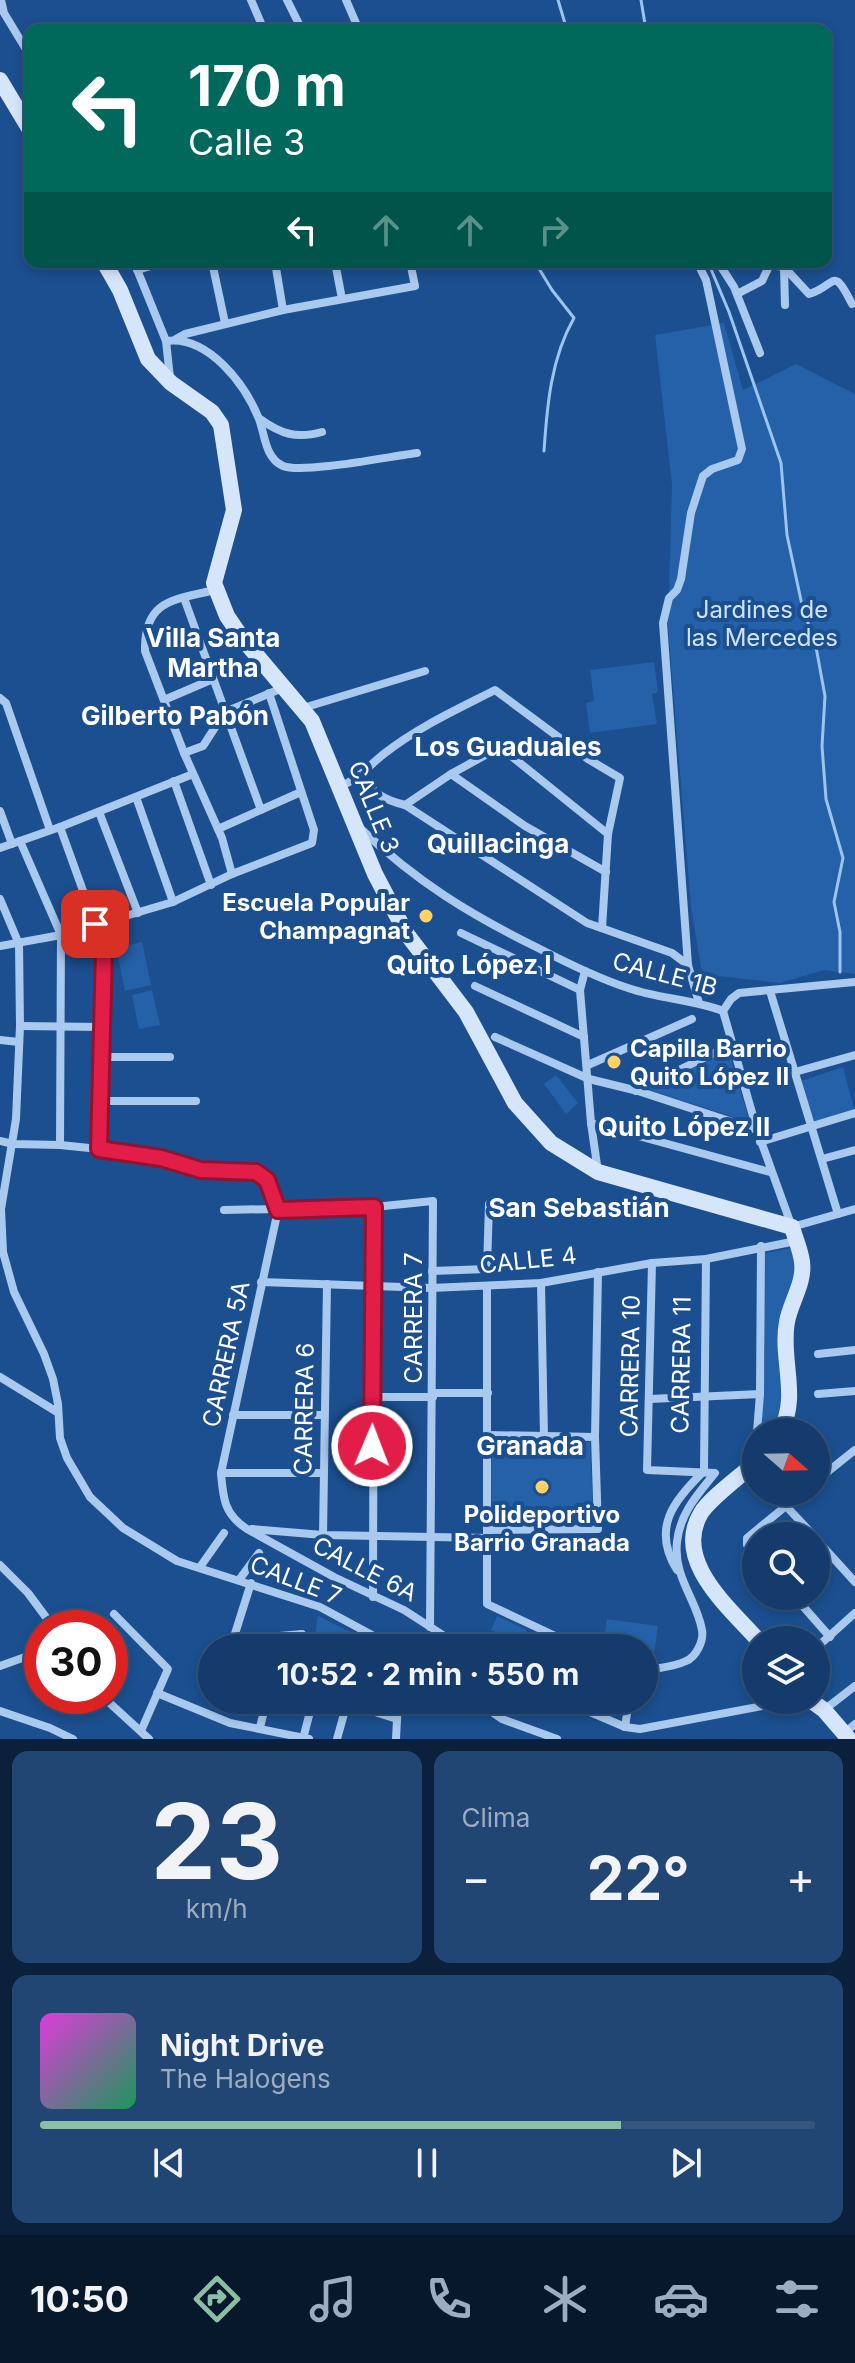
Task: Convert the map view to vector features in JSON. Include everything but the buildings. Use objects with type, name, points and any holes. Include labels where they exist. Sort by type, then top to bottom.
[{"type":"street","points":[[1,0],[4,13],[24,46]]},
{"type":"street","points":[[251,0],[261,24]]},
{"type":"street","points":[[287,0],[299,24]]},
{"type":"street","points":[[346,0],[356,24]]},
{"type":"street","points":[[0,80],[24,120]]},
{"type":"street","points":[[107,268],[120,290],[148,359],[171,383],[212,412],[221,425],[234,510],[215,575],[215,590],[161,604],[150,618],[145,634],[145,651],[184,753],[218,829],[232,874]]},
{"type":"street","points":[[137,268],[171,340],[171,383]]},
{"type":"street","points":[[213,268],[225,323]]},
{"type":"street","points":[[276,268],[283,310]]},
{"type":"street","points":[[336,268],[342,299]]},
{"type":"street","points":[[171,340],[225,323],[283,310],[415,286],[411,268]]},
{"type":"street","points":[[699,1003],[688,965],[663,623],[669,598],[677,590],[681,579],[691,513],[703,476],[712,469],[738,460],[742,449],[706,280],[700,268]]},
{"type":"street","points":[[722,268],[737,294],[760,353]]},
{"type":"street","points":[[737,294],[762,281],[769,268]]},
{"type":"street","points":[[784,268],[785,305]]},
{"type":"street","points":[[785,268],[809,294],[829,281],[838,281],[852,304]]},
{"type":"street","points":[[171,340],[194,343],[213,356],[244,389],[270,455],[284,466],[309,467],[417,453]]},
{"type":"street","points":[[258,418],[280,432],[294,436],[322,432]]},
{"type":"street","name":"CALLE 3","points":[[215,590],[234,629],[277,690],[303,708],[312,721],[375,874],[406,933],[466,1012],[515,1103],[551,1143],[598,1172],[794,1234]]},
{"type":"street","points":[[184,598],[261,810]]},
{"type":"street","points":[[303,708],[425,671]]},
{"type":"street","points":[[164,700],[213,679]]},
{"type":"street","points":[[0,946],[61,935],[173,902],[232,874],[312,843],[314,830],[301,792],[277,690],[225,712],[203,746],[184,753]]},
{"type":"street","points":[[339,786],[350,783],[384,753],[441,717],[495,690],[588,759],[620,778],[608,834],[602,928]]},
{"type":"street","points":[[0,698],[6,703],[55,829],[108,937],[104,951],[99,1149]]},
{"type":"street","points":[[405,805],[495,748],[505,749],[608,834]]},
{"type":"street","points":[[0,848],[193,774]]},
{"type":"street","points":[[451,774],[525,826],[606,872]]},
{"type":"street","points":[[360,775],[385,800],[405,805],[587,923],[672,953],[688,965]]},
{"type":"street","points":[[174,781],[211,885]]},
{"type":"street","points":[[218,829],[301,792]]},
{"type":"street","points":[[136,797],[173,902]]},
{"type":"street","points":[[0,811],[61,935],[60,1145]]},
{"type":"street","points":[[99,812],[138,913]]},
{"type":"street","name":"CALLE 1B","points":[[356,825],[399,865],[481,920],[629,989],[723,1011],[739,993],[855,982]]},
{"type":"street","points":[[0,899],[19,944]]},
{"type":"street","points":[[461,933],[580,990]]},
{"type":"street","name":"CALLE 7","points":[[19,944],[20,1026],[13,1144],[1,1209],[3,1252],[14,1292],[53,1379],[60,1438],[67,1458],[90,1497],[123,1528],[177,1561],[320,1607],[370,1634]]},
{"type":"street","points":[[585,971],[580,990],[598,1172]]},
{"type":"street","points":[[475,986],[584,1037]]},
{"type":"street","points":[[770,991],[838,1214]]},
{"type":"street","points":[[723,1011],[760,1142],[802,1262],[802,1275],[787,1318],[784,1339],[790,1392],[786,1418]]},
{"type":"street","points":[[588,1065],[692,1019]]},
{"type":"street","points":[[20,1026],[101,1027]]},
{"type":"street","points":[[495,1037],[589,1079],[757,1130]]},
{"type":"street","points":[[0,1040],[19,1042]]},
{"type":"street","points":[[636,1091],[720,1050]]},
{"type":"street","points":[[795,1072],[855,1055]]},
{"type":"street","points":[[102,1057],[170,1057]]},
{"type":"street","points":[[101,1101],[196,1101]]},
{"type":"street","points":[[760,1142],[855,1113]]},
{"type":"street","points":[[591,1123],[770,1172]]},
{"type":"street","points":[[0,1141],[99,1149],[161,1158],[201,1170],[256,1172],[267,1180],[278,1210]]},
{"type":"street","points":[[822,1159],[855,1150]]},
{"type":"street","name":"CARRERA 7","points":[[374,1207],[433,1201],[430,1627]]},
{"type":"street","points":[[432,1271],[487,1269],[489,1204]]},
{"type":"street","points":[[224,1210],[374,1207],[373,1597]]},
{"type":"street","name":"CALLE 4","points":[[261,1282],[431,1288],[541,1283],[652,1263],[706,1259],[761,1246],[855,1209]]},
{"type":"street","name":"CARRERA 5A","points":[[247,1529],[236,1522],[224,1505],[221,1473],[278,1210]]},
{"type":"street","points":[[758,1418],[761,1246]]},
{"type":"street","name":"CARRERA 11","points":[[690,1503],[715,1473],[704,1471],[706,1259]]},
{"type":"street","name":"CARRERA 10","points":[[652,1263],[647,1470],[704,1471]]},
{"type":"street","points":[[247,1529],[431,1538],[598,1529],[595,1437],[598,1272]]},
{"type":"street","points":[[541,1283],[544,1437]]},
{"type":"street","name":"CARRERA 6","points":[[323,1535],[327,1284]]},
{"type":"street","points":[[487,1287],[487,1604],[551,1634]]},
{"type":"street","points":[[818,1354],[855,1350]]},
{"type":"street","points":[[0,1377],[57,1412]]},
{"type":"street","points":[[818,1394],[855,1391]]},
{"type":"street","points":[[373,1397],[488,1393]]},
{"type":"street","points":[[650,1399],[760,1394]]},
{"type":"street","points":[[233,1415],[324,1415]]},
{"type":"street","points":[[488,1435],[595,1437]]},
{"type":"street","points":[[830,1470],[855,1450]]},
{"type":"street","points":[[658,1668],[688,1661],[700,1646],[702,1631],[680,1574],[670,1559],[666,1524],[673,1504],[704,1471]]},
{"type":"street","points":[[221,1473],[322,1473]]},
{"type":"street","points":[[742,1474],[701,1513],[694,1533],[695,1559],[707,1582],[746,1626]]},
{"type":"street","points":[[680,1574],[677,1544],[690,1503],[714,1499]]},
{"type":"street","points":[[766,1522],[786,1506],[801,1522]]},
{"type":"street","name":"CALLE 6A","points":[[247,1529],[373,1597],[404,1610],[441,1634]]},
{"type":"street","points":[[200,1567],[224,1533]]},
{"type":"street","points":[[239,1580],[259,1553]]},
{"type":"street","points":[[830,1554],[855,1582]]},
{"type":"street","points":[[0,1565],[41,1610]]},
{"type":"street","points":[[235,1634],[251,1583]]},
{"type":"street","points":[[806,1610],[820,1626]]},
{"type":"street","points":[[830,1637],[855,1613]]},
{"type":"street","points":[[128,1628],[168,1669],[141,1731]]},
{"type":"street","points":[[0,1666],[24,1657]]},
{"type":"street","points":[[830,1705],[855,1686]]},
{"type":"street","points":[[157,1693],[230,1723],[305,1738],[310,1714]]},
{"type":"street","points":[[595,1714],[625,1727],[640,1729],[742,1710]]},
{"type":"street","points":[[0,1711],[73,1739]]},
{"type":"street","points":[[122,1714],[149,1739]]},
{"type":"street","points":[[260,1727],[263,1714]]},
{"type":"street","points":[[337,1739],[344,1714]]},
{"type":"street","points":[[381,1714],[397,1719]]},
{"type":"street","points":[[396,1739],[397,1714]]},
{"type":"street","points":[[495,1714],[538,1735],[557,1739]]},
{"type":"street","points":[[625,1727],[627,1714]]},
{"type":"street","points":[[829,1714],[850,1732]]},
{"type":"street","points":[[635,1739],[640,1729]]},
{"type":"green space","name":"Jardines de las Mercedes","points":[[724,323],[743,390],[796,364],[855,394],[855,974],[824,970],[780,983],[702,974],[691,907],[668,626],[672,485],[655,335]]},
{"type":"green space","points":[[654,662],[658,692],[652,694],[657,724],[590,733],[586,703],[594,701],[590,670]]},
{"type":"green space","points":[[142,942],[151,985],[125,991],[116,948]]},
{"type":"green space","points":[[152,990],[160,1025],[139,1029],[132,995]]},
{"type":"green space","points":[[728,1050],[750,1122],[645,1089]]},
{"type":"green space","points":[[843,1067],[854,1109],[814,1122],[801,1081]]},
{"type":"green space","points":[[556,1075],[578,1103],[566,1114],[544,1084]]},
{"type":"green space","points":[[792,1248],[797,1271],[780,1418],[762,1418],[765,1351],[762,1254]]},
{"type":"green space","name":"Polideportivo Barrio Granada","points":[[491,1439],[590,1442],[594,1533],[492,1533]]},
{"type":"green space","points":[[318,1616],[355,1634],[315,1634]]},
{"type":"green space","points":[[497,1616],[527,1630],[525,1634],[500,1634],[491,1630]]},
{"type":"green space","points":[[607,1619],[658,1626],[657,1634],[605,1634]]},
{"type":"waterway","points":[[558,0],[565,24]]},
{"type":"waterway","points":[[641,0],[645,24]]},
{"type":"waterway","points":[[539,268],[574,318],[555,366],[544,451]]},
{"type":"waterway","points":[[711,268],[729,312],[781,463],[787,535],[802,605],[816,647],[825,696],[822,746],[826,799],[843,858],[834,902],[840,932],[840,972]]},
{"type":"place","name":"Escuela Popular Champagnat","points":[[426,916]]},
{"type":"place","name":"Capilla Barrio Quito López II","points":[[614,1062]]},
{"type":"place","name":"Polideportivo Barrio Granada","points":[[542,1487]]},
{"type":"district","name":"Villa Santa Martha","points":[[213,652]]},
{"type":"district","name":"Gilberto Pabón","points":[[175,715]]},
{"type":"district","name":"Los Guaduales","points":[[508,746]]},
{"type":"district","name":"Quillacinga","points":[[498,843]]},
{"type":"district","name":"Quito López I","points":[[469,964]]},
{"type":"district","name":"Quito López II","points":[[684,1126]]},
{"type":"district","name":"San Sebastián","points":[[579,1207]]},
{"type":"district","name":"Granada","points":[[530,1445]]},
{"type":"route","points":[[95,924],[105,922],[108,937],[104,951],[99,1149],[161,1158],[201,1170],[256,1172],[267,1180],[278,1210],[374,1207],[372,1446]]}]
